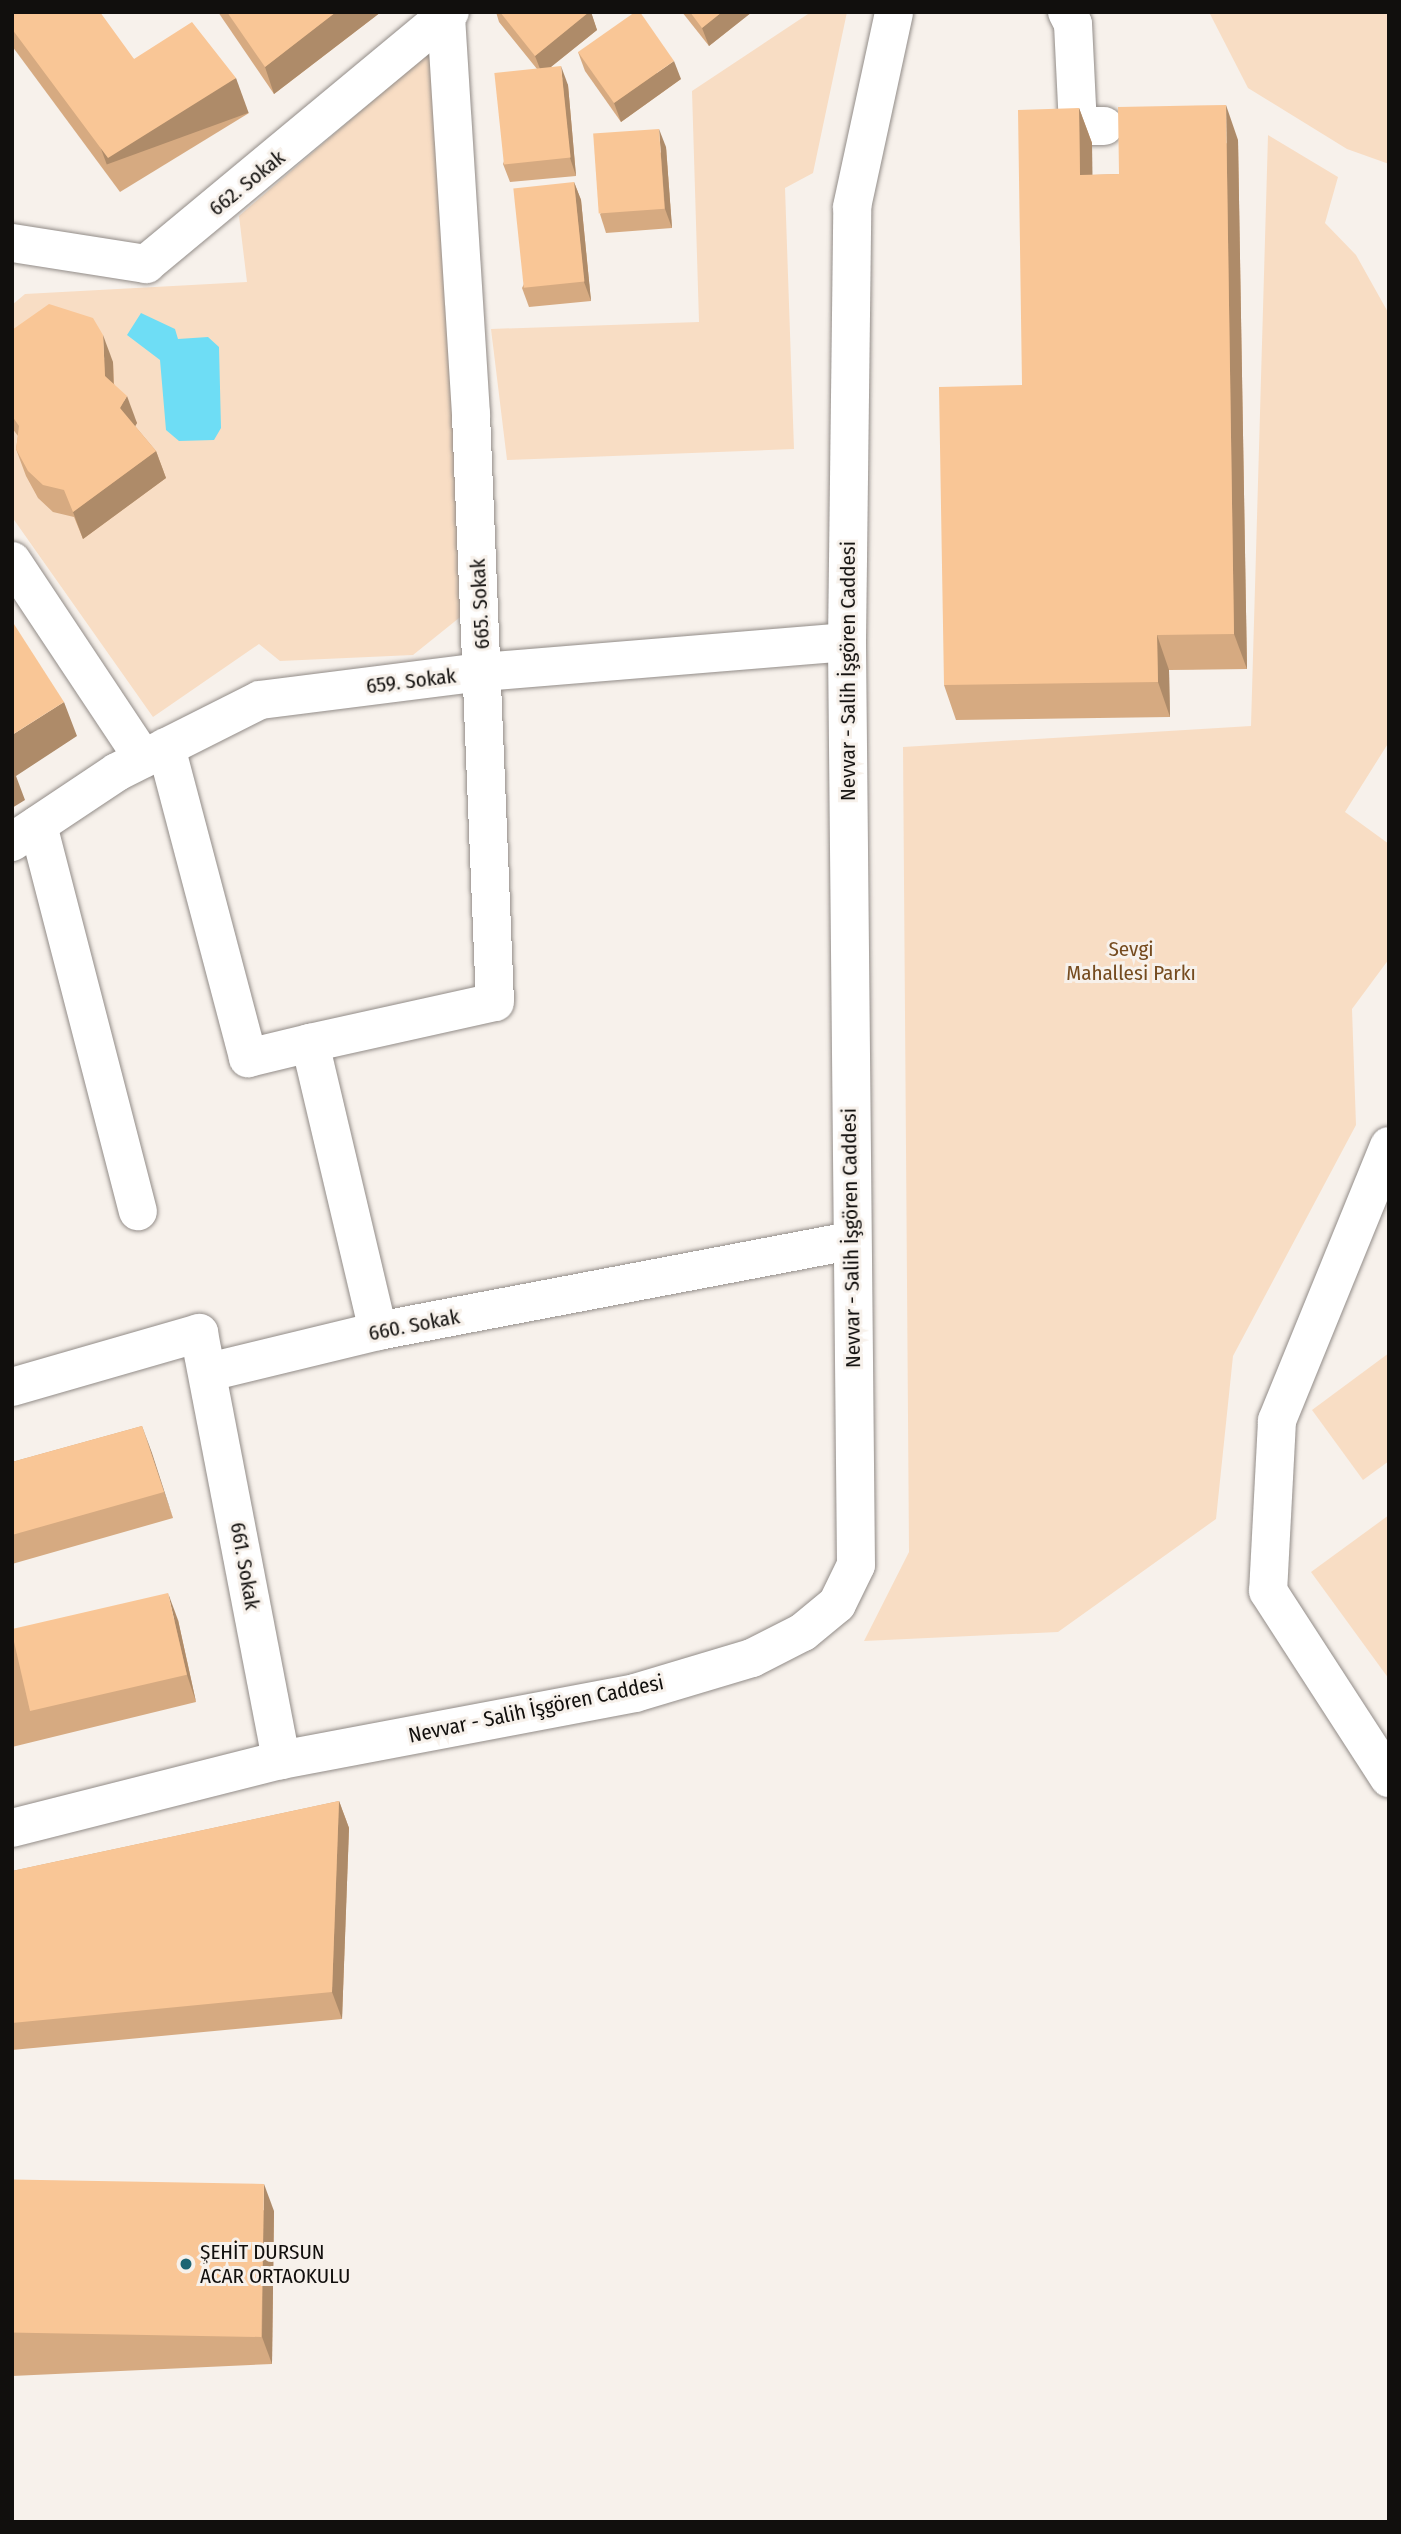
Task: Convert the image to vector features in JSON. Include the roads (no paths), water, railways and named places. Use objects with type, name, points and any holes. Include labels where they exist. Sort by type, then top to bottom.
[{"type":"street","name":"Nevvar - Salih İşgören Caddesi","points":[[12,1828],[281,1760],[635,1693],[752,1658],[803,1632],[837,1604],[856,1565],[850,1241],[847,642],[852,206],[894,12]]},
{"type":"street","points":[[1067,12],[1073,24],[1078,126],[1104,126]]},
{"type":"street","name":"662. Sokak","points":[[12,243],[146,264],[448,14]]},
{"type":"street","name":"665. Sokak","points":[[310,1043],[495,1002],[483,672],[448,14]]},
{"type":"street","points":[[12,561],[155,753],[248,1058],[310,1043],[378,1331]]},
{"type":"street","name":"659. Sokak","points":[[25,834],[155,753],[260,700],[483,672],[847,642]]},
{"type":"street","points":[[25,834],[138,1210]]},
{"type":"street","points":[[1389,1146],[1277,1421],[1268,1591],[1389,1778]]},
{"type":"street","name":"660. Sokak","points":[[209,1372],[378,1331],[850,1241]]},
{"type":"street","points":[[12,1387],[199,1333],[209,1372]]},
{"type":"street","name":"661. Sokak","points":[[209,1372],[281,1760]]},
{"type":"water","points":[[141,313],[175,329],[178,339],[208,337],[219,347],[221,428],[214,440],[179,441],[166,430],[160,360],[127,335]]},
{"type":"place","name":"ŞEHİT DURSUN ACAR ORTAOKULU","points":[[186,2264]]},
{"type":"park label","name":"Sevgi Mahallesi Parkı","points":[[1131,961]]}]
